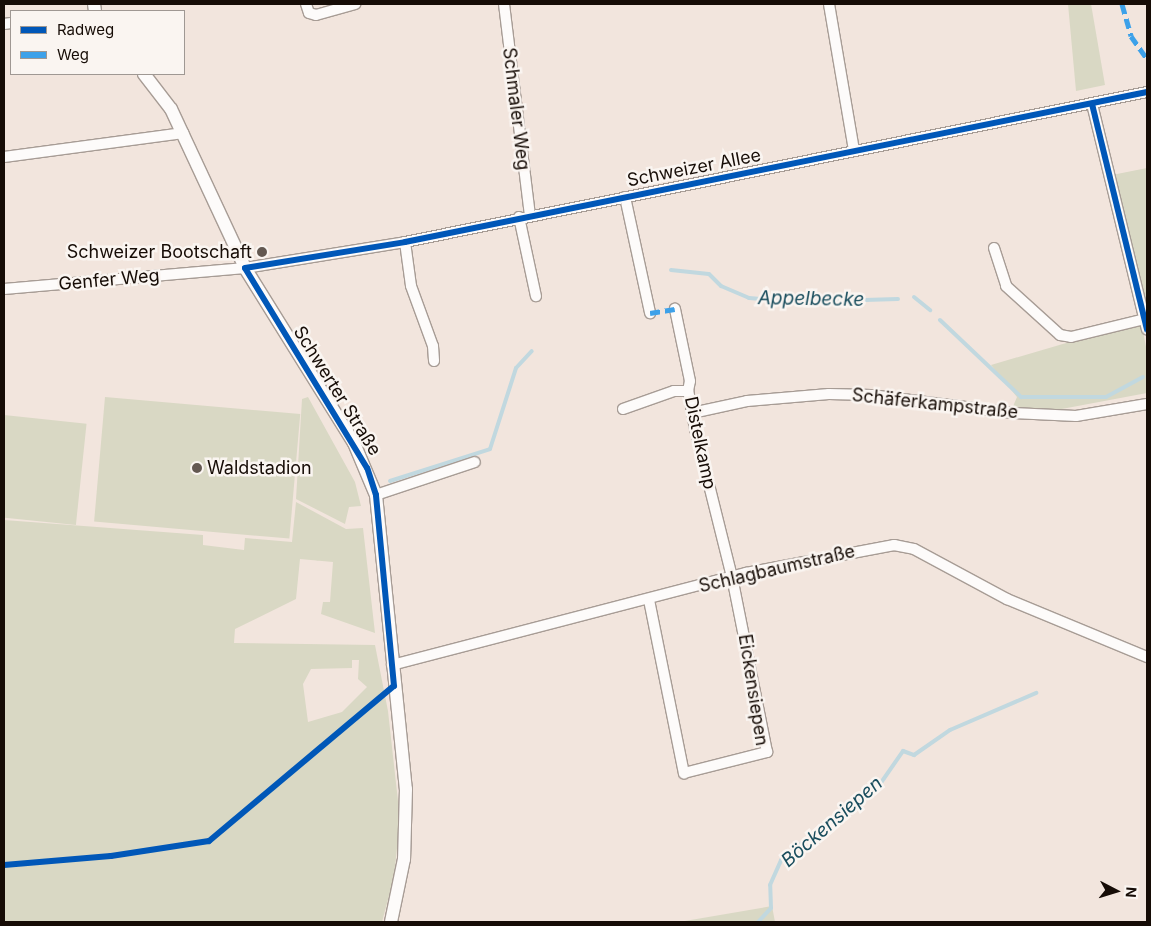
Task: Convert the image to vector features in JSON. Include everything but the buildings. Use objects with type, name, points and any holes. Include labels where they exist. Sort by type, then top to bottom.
[{"type":"street","points":[[306,4],[310,13],[316,15],[355,4]]},
{"type":"street","name":"Schmaler Weg","points":[[504,4],[530,215]]},
{"type":"street","points":[[829,4],[854,152]]},
{"type":"street","name":"Schwerter Straße","points":[[145,75],[172,109],[245,268],[354,443],[376,495],[407,825],[391,922]]},
{"type":"street","name":"Schweizer Allee","points":[[245,268],[405,242],[530,215],[854,152],[1147,92]]},
{"type":"street","points":[[994,248],[1006,286],[1060,336],[1071,338],[1146,324],[1092,104]]},
{"type":"street","points":[[4,156],[183,133]]},
{"type":"street","points":[[625,197],[650,313]]},
{"type":"street","points":[[519,218],[536,296]]},
{"type":"street","points":[[405,242],[411,286],[434,346],[434,361]]},
{"type":"street","name":"Genfer Weg","points":[[4,289],[245,268]]},
{"type":"street","name":"Distelkamp","points":[[674,309],[690,381],[688,391],[692,413],[732,577]]},
{"type":"street","points":[[623,409],[674,391],[688,391]]},
{"type":"street","name":"Schäferkampstraße","points":[[692,413],[747,402],[829,394],[870,394],[1013,413],[1076,416],[1147,404]]},
{"type":"street","points":[[376,495],[475,462]]},
{"type":"street","name":"Schlagbaumstraße","points":[[392,664],[649,600],[732,577],[872,547],[914,548],[1007,599],[1147,657]]},
{"type":"street","name":"Eickensiepen","points":[[649,600],[684,773],[767,752],[732,577]]},
{"type":"green space","points":[[1068,4],[1091,4],[1105,85],[1076,91]]},
{"type":"green space","points":[[1147,168],[1147,314],[1112,175]]},
{"type":"green space","points":[[1141,321],[1147,352],[1147,393],[1035,414],[1011,411],[1017,397],[991,365]]},
{"type":"green space","name":"Waldstadion","points":[[105,397],[300,414],[289,539],[94,522]]},
{"type":"green space","points":[[308,397],[355,482],[361,506],[349,507],[345,524],[296,499],[302,399]]},
{"type":"green space","points":[[4,415],[87,424],[76,525],[4,518]]},
{"type":"green space","points":[[296,502],[346,529],[363,528],[375,633],[321,614],[323,602],[330,602],[333,562],[300,559],[296,599],[235,629],[234,643],[375,645],[388,711],[400,819],[394,877],[382,922],[4,922],[4,520],[203,535],[203,545],[244,550],[245,538],[292,542]],"holes":[[[352,660],[359,660],[358,679],[367,687],[342,712],[308,722],[303,684],[311,669],[352,668]]]},
{"type":"green space","points":[[772,906],[775,922],[679,922]]},
{"type":"waterway","name":"Appelbecke","points":[[671,270],[709,274],[721,286],[749,298],[797,302],[898,299]]},
{"type":"waterway","name":"Appelbecke","points":[[914,297],[930,310]]},
{"type":"waterway","name":"Appelbecke","points":[[940,320],[1021,397],[1106,397],[1143,377]]},
{"type":"waterway","name":"Appelbecke","points":[[390,481],[490,449],[516,368],[532,351]]},
{"type":"waterway","name":"Böckensiepen","points":[[758,922],[771,908],[770,885],[781,860],[802,843],[819,837],[844,810],[878,787],[903,751],[914,755],[950,730],[1036,693]]},
{"type":"marked path","points":[[1122,4],[1131,36],[1147,59]]},
{"type":"marked path","points":[[650,313],[675,309]]},
{"type":"cycle path","points":[[4,865],[111,856],[209,841],[394,686],[376,495],[367,468],[245,268],[405,242],[1147,92]]},
{"type":"cycle path","points":[[1092,104],[1147,329]]},
{"type":"place","name":"Schweizer Bootschaft","points":[[262,252]]},
{"type":"place","name":"Waldstadion","points":[[197,468]]}]
